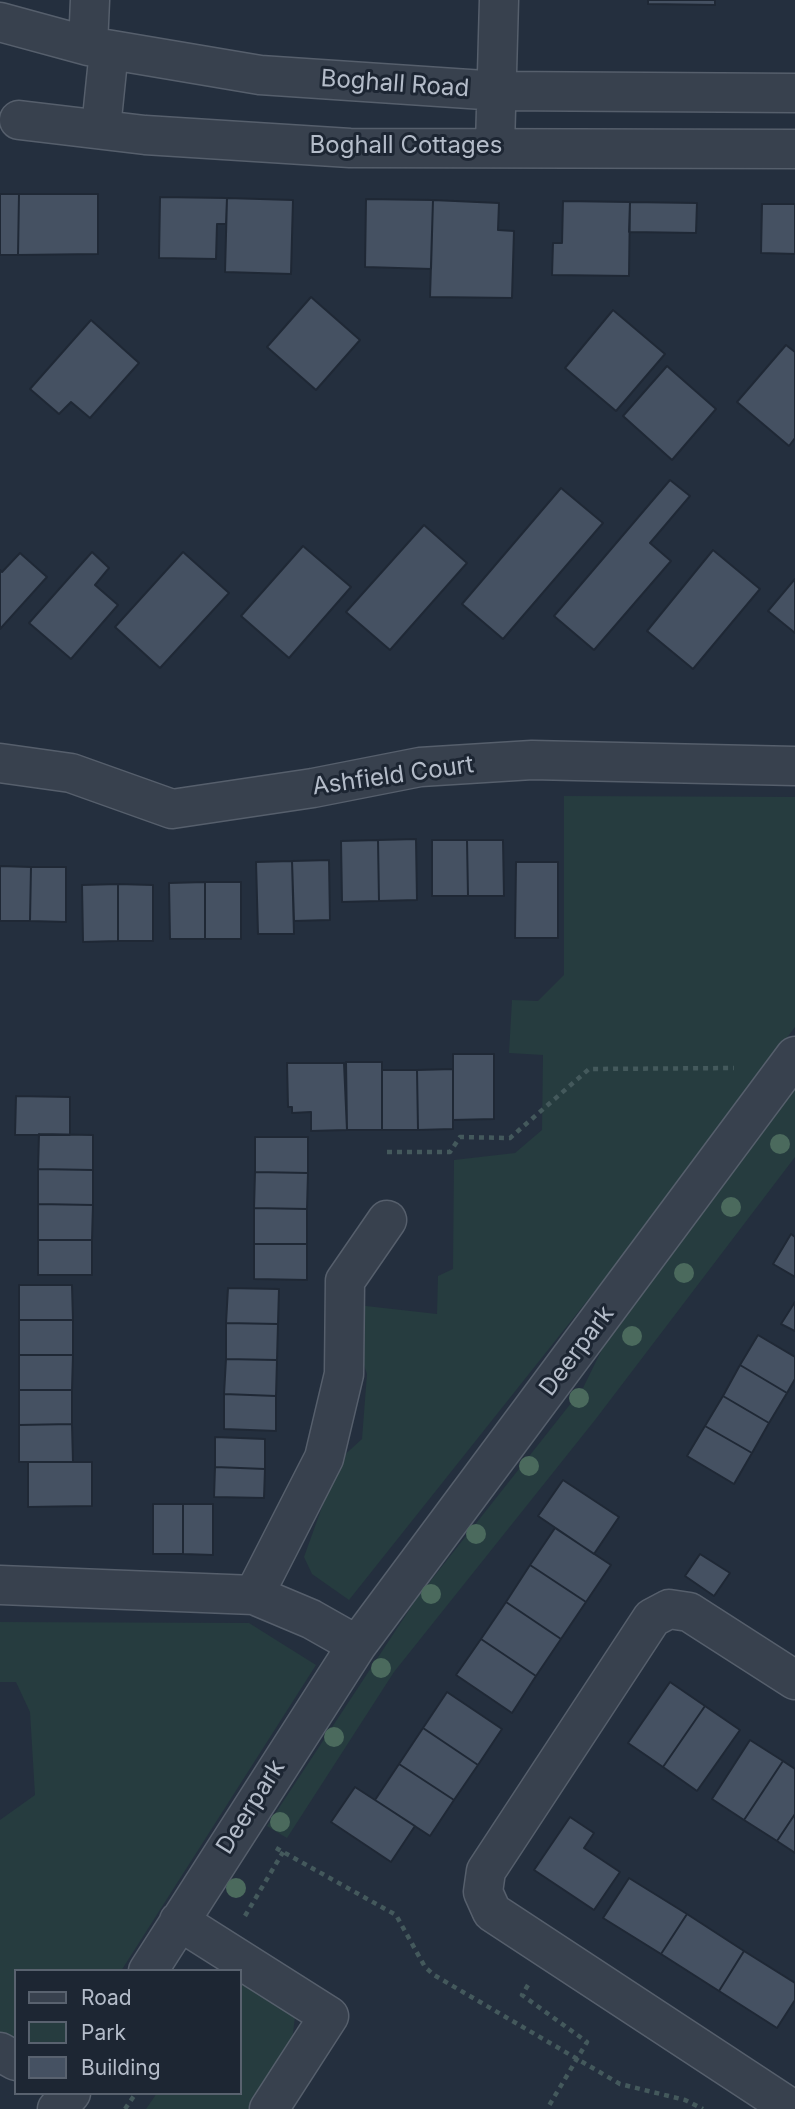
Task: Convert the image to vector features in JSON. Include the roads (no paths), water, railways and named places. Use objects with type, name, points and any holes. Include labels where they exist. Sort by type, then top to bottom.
[{"type":"street","points":[[90,0],[99,48],[101,128]]},
{"type":"street","points":[[495,146],[499,91],[499,0]]},
{"type":"street","name":"Boghall Road","points":[[0,22],[99,48],[260,75],[499,91],[795,93]]},
{"type":"street","name":"Boghall Cottages","points":[[19,120],[265,144],[350,148],[495,146],[795,149]]},
{"type":"street","name":"Ashfield Court","points":[[0,763],[71,773],[172,809],[445,765],[532,760],[795,766]]},
{"type":"street","name":"Deerpark","points":[[149,1969],[357,1646],[795,1056]]},
{"type":"street","points":[[254,1595],[324,1458],[344,1374],[345,1281],[387,1220]]},
{"type":"street","points":[[0,1585],[254,1595],[311,1619],[357,1646]]},
{"type":"street","points":[[792,2109],[492,1912],[482,1892],[486,1871],[652,1618],[669,1609],[689,1612],[795,1680]]},
{"type":"street","points":[[179,1921],[329,2016],[269,2109]]}]
